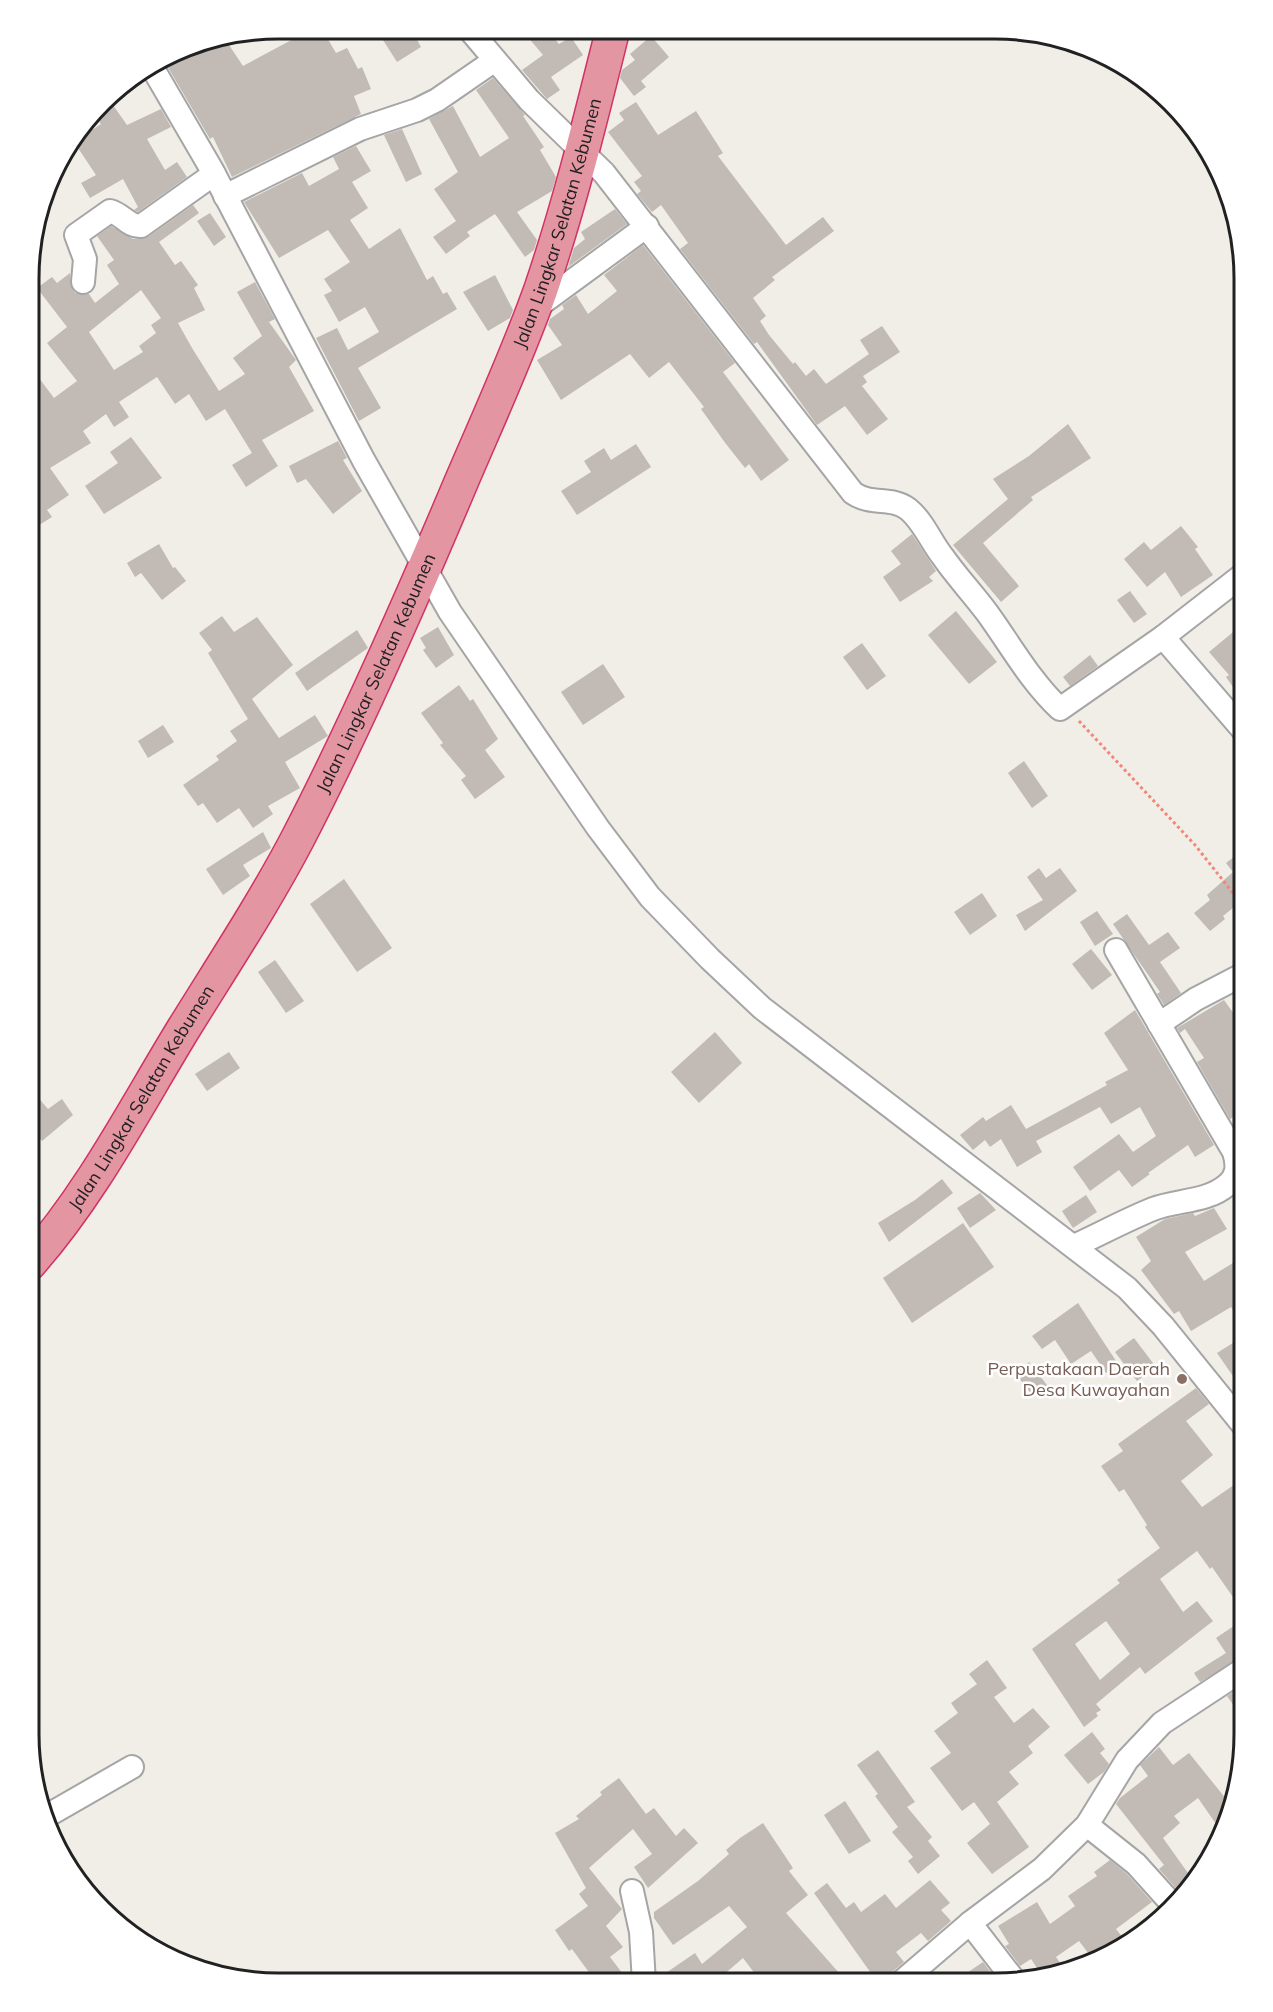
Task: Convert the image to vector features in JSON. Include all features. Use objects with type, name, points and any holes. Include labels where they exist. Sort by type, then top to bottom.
[{"type":"highway","name":"Jalan Lingkar Selatan Kebumen","points":[[39,1253],[99,1169],[297,840],[425,568],[518,351],[583,153],[611,39]]},
{"type":"street","points":[[477,39],[529,100],[604,173],[853,493],[873,502],[894,501],[909,510],[1032,676],[1060,709],[1163,637],[1234,582]]},
{"type":"street","points":[[225,196],[360,129],[417,110],[437,100],[495,60]]},
{"type":"street","points":[[155,73],[214,174],[364,461],[425,568],[485,665],[598,828],[650,897],[762,1008],[1127,1288],[1234,1398]]},
{"type":"street","points":[[83,282],[85,259],[76,235],[80,231],[110,211],[118,213],[135,226],[141,226],[214,174]]},
{"type":"street","points":[[533,310],[646,226]]},
{"type":"street","points":[[1163,637],[1234,719]]},
{"type":"street","points":[[1116,950],[1159,1024],[1234,1137]]},
{"type":"street","points":[[1159,1024],[1196,999],[1234,979]]},
{"type":"street","points":[[1074,1246],[1151,1210],[1209,1195],[1225,1188],[1234,1178]]},
{"type":"street","points":[[912,1973],[970,1923],[1042,1869],[1087,1825],[1127,1760],[1143,1740],[1162,1723],[1234,1676]]},
{"type":"street","points":[[53,1813],[132,1767]]},
{"type":"street","points":[[1087,1825],[1141,1868],[1168,1899]]},
{"type":"street","points":[[632,1891],[640,1932],[643,1973]]},
{"type":"street","points":[[970,1923],[1008,1972]]},
{"type":"path","points":[[1065,707],[1183,832],[1234,895]]},
{"type":"building","points":[[293,39],[328,39],[336,53],[347,48],[358,69],[362,67],[371,89],[354,96],[361,114],[232,177],[213,137],[210,139],[167,66],[201,52],[229,44],[243,66]]},
{"type":"building","points":[[382,39],[417,39],[421,47],[397,62]]},
{"type":"building","points":[[529,39],[555,39],[559,44],[572,39],[583,55],[551,77],[560,90],[547,99],[522,70],[543,55]]},
{"type":"building","points":[[648,39],[654,39],[669,57],[641,81],[646,87],[634,96],[620,78],[622,70],[635,60],[630,54]]},
{"type":"building","points":[[493,78],[525,115],[523,116],[544,147],[540,150],[556,177],[552,191],[517,212],[537,240],[534,250],[525,257],[495,214],[467,232],[470,236],[446,254],[433,237],[456,221],[434,189],[458,172],[429,119],[453,106],[480,157],[509,138],[476,90]]},
{"type":"building","points":[[636,102],[658,135],[696,111],[723,153],[718,156],[786,245],[823,217],[834,231],[772,277],[775,280],[753,298],[766,316],[760,321],[793,364],[795,362],[806,376],[814,369],[826,384],[869,354],[860,340],[882,326],[900,352],[863,376],[867,382],[862,386],[888,419],[867,435],[845,406],[817,425],[757,342],[754,344],[680,249],[688,243],[661,205],[652,212],[637,194],[641,191],[634,182],[642,176],[608,132],[624,120],[619,113]]},
{"type":"building","points":[[113,105],[127,125],[161,109],[171,127],[147,139],[165,170],[177,162],[187,177],[138,212],[134,210],[138,207],[123,179],[90,198],[81,183],[96,175],[78,147],[89,132],[101,124],[98,120]]},
{"type":"building","points":[[402,129],[422,174],[406,182],[384,135]]},
{"type":"building","points":[[356,146],[371,171],[352,182],[368,208],[350,220],[369,249],[400,228],[427,280],[433,276],[443,294],[447,292],[457,309],[358,368],[381,408],[359,421],[316,338],[337,328],[348,350],[379,332],[365,307],[339,322],[324,295],[332,291],[324,279],[350,262],[328,230],[279,258],[244,202],[302,173],[309,186],[339,169],[333,157]]},
{"type":"building","points":[[193,205],[199,213],[159,242],[175,265],[181,261],[198,285],[194,288],[205,310],[178,323],[192,348],[219,391],[245,374],[233,358],[262,336],[237,292],[255,282],[275,319],[269,322],[296,360],[289,367],[314,411],[262,440],[278,466],[246,487],[232,465],[252,453],[225,409],[206,421],[189,394],[175,404],[157,377],[119,402],[129,417],[114,427],[106,414],[83,431],[91,443],[50,468],[69,495],[47,510],[52,517],[39,525],[39,378],[54,398],[77,381],[47,343],[67,327],[39,291],[39,287],[52,277],[57,283],[70,273],[71,287],[75,293],[89,294],[95,303],[119,284],[107,265],[114,260],[97,236],[111,226],[133,239],[148,237]],"holes":[[[141,290],[161,318],[151,325],[156,333],[139,346],[143,352],[114,370],[89,332]]]},
{"type":"building","points":[[615,209],[627,224],[568,267],[574,248],[585,239],[581,232]]},
{"type":"building","points":[[210,213],[226,237],[214,246],[197,221]]},
{"type":"building","points":[[643,245],[735,363],[723,372],[789,460],[761,481],[749,464],[745,468],[726,444],[701,409],[704,407],[669,362],[649,378],[630,354],[561,400],[537,360],[562,345],[548,325],[550,319],[564,309],[562,305],[576,295],[588,314],[617,291],[604,275]]},
{"type":"building","points":[[495,275],[513,310],[510,318],[488,331],[463,292]]},
{"type":"building","points":[[1068,424],[1091,458],[1031,497],[1033,500],[983,543],[1019,586],[1001,602],[953,545],[1008,499],[993,479],[1029,456]]},
{"type":"building","points":[[131,437],[162,478],[104,514],[85,486],[118,463],[110,452]]},
{"type":"building","points":[[338,441],[347,458],[343,460],[362,491],[333,514],[306,479],[297,483],[289,466]]},
{"type":"building","points":[[636,444],[651,467],[577,515],[561,491],[591,472],[584,461],[604,448],[611,460]]},
{"type":"building","points":[[1181,526],[1198,547],[1195,549],[1213,575],[1181,597],[1165,572],[1147,587],[1124,559],[1144,542],[1151,550]]},
{"type":"building","points":[[912,534],[936,571],[929,577],[933,581],[900,602],[883,577],[901,564],[891,551]]},
{"type":"building","points":[[159,544],[173,568],[175,567],[186,581],[162,600],[141,573],[135,577],[127,563]]},
{"type":"building","points":[[1130,591],[1147,614],[1134,623],[1117,600]]},
{"type":"building","points":[[956,611],[997,662],[969,684],[928,635]]},
{"type":"building","points":[[222,616],[234,632],[257,617],[293,665],[252,699],[279,738],[315,715],[328,736],[285,762],[300,788],[268,806],[273,814],[253,828],[239,808],[217,823],[203,803],[198,806],[183,785],[219,760],[216,756],[237,741],[230,731],[248,719],[208,653],[212,650],[199,633]]},
{"type":"building","points":[[438,627],[454,655],[436,668],[423,650],[426,648],[420,638]]},
{"type":"building","points":[[357,630],[368,648],[307,691],[295,673]]},
{"type":"building","points":[[1234,631],[1234,689],[1226,677],[1229,675],[1209,652]]},
{"type":"building","points":[[862,643],[886,676],[867,690],[843,657]]},
{"type":"building","points":[[1090,655],[1098,666],[1070,686],[1063,677]]},
{"type":"building","points":[[603,664],[625,697],[583,725],[561,692]]},
{"type":"building","points":[[459,685],[470,701],[473,699],[498,739],[485,750],[505,777],[475,799],[461,780],[466,776],[440,745],[443,743],[421,713]]},
{"type":"building","points":[[163,725],[174,742],[148,758],[138,741]]},
{"type":"building","points":[[1024,761],[1048,796],[1032,808],[1008,773]]},
{"type":"building","points":[[263,832],[271,848],[243,865],[250,876],[223,895],[206,869]]},
{"type":"building","points":[[1234,857],[1234,907],[1223,916],[1225,919],[1210,931],[1194,913],[1210,900],[1207,895],[1233,872],[1226,863]]},
{"type":"building","points":[[1039,868],[1046,878],[1060,868],[1077,891],[1025,931],[1016,915],[1043,900],[1027,877]]},
{"type":"building","points":[[344,879],[392,948],[357,972],[310,904]]},
{"type":"building","points":[[982,893],[997,916],[970,935],[954,912]]},
{"type":"building","points":[[1097,911],[1113,934],[1095,946],[1080,922]]},
{"type":"building","points":[[1127,914],[1149,945],[1168,932],[1180,948],[1160,962],[1181,993],[1164,1005],[1157,994],[1160,992],[1113,924]]},
{"type":"building","points":[[1091,949],[1112,975],[1092,990],[1072,964]]},
{"type":"building","points":[[275,960],[304,1001],[286,1013],[258,972]]},
{"type":"building","points":[[1224,1000],[1234,1014],[1234,1116],[1230,1119],[1197,1062],[1204,1058],[1185,1029],[1180,1033],[1177,1028]]},
{"type":"building","points":[[1135,1010],[1214,1145],[1195,1157],[1188,1145],[1132,1187],[1119,1170],[1090,1191],[1073,1167],[1119,1134],[1133,1152],[1156,1136],[1140,1107],[1111,1124],[1100,1107],[1036,1141],[1042,1152],[1017,1167],[1001,1139],[990,1147],[985,1140],[973,1150],[960,1135],[983,1117],[986,1121],[1011,1105],[1026,1129],[1107,1085],[1105,1082],[1128,1070],[1104,1033]]},
{"type":"building","points":[[715,1032],[742,1063],[699,1103],[671,1072]]},
{"type":"building","points":[[229,1052],[240,1068],[207,1091],[195,1074]]},
{"type":"building","points":[[39,1099],[48,1109],[62,1099],[73,1115],[42,1141],[39,1138]]},
{"type":"building","points":[[942,1179],[953,1193],[889,1242],[878,1223],[915,1200]]},
{"type":"building","points":[[980,1193],[996,1210],[970,1228],[957,1208]]},
{"type":"building","points":[[1086,1195],[1097,1212],[1073,1228],[1062,1211]]},
{"type":"building","points":[[1214,1208],[1227,1229],[1185,1252],[1204,1281],[1234,1262],[1234,1312],[1231,1307],[1191,1331],[1179,1311],[1174,1314],[1141,1270],[1151,1261],[1136,1237],[1165,1219],[1193,1213],[1195,1216]]},
{"type":"building","points":[[963,1223],[994,1267],[912,1323],[883,1278]]},
{"type":"building","points":[[1078,1303],[1118,1364],[1106,1373],[1091,1351],[1071,1364],[1055,1340],[1042,1349],[1032,1336]]},
{"type":"building","points":[[1134,1338],[1156,1367],[1137,1381],[1115,1352]]},
{"type":"building","points":[[1234,1342],[1234,1378],[1217,1353]]},
{"type":"building","points":[[1029,1362],[1047,1385],[1033,1396],[1015,1373]]},
{"type":"building","points":[[1196,1388],[1209,1404],[1186,1421],[1213,1455],[1181,1481],[1202,1507],[1234,1485],[1234,1599],[1212,1567],[1210,1569],[1197,1551],[1160,1579],[1183,1612],[1197,1601],[1213,1621],[1145,1674],[1140,1667],[1096,1704],[1101,1710],[1096,1713],[1098,1716],[1084,1727],[1032,1649],[1120,1583],[1117,1580],[1160,1548],[1145,1527],[1147,1525],[1124,1489],[1119,1492],[1101,1466],[1123,1451],[1118,1444]],"holes":[[[1106,1621],[1130,1654],[1100,1680],[1075,1644]]]},
{"type":"building","points":[[1234,1626],[1234,1662],[1200,1682],[1194,1673],[1226,1653],[1216,1638]]},
{"type":"building","points":[[987,1660],[1007,1688],[994,1697],[1014,1723],[1033,1708],[1050,1727],[1028,1746],[1033,1753],[1009,1772],[1019,1784],[997,1802],[1029,1847],[992,1874],[967,1843],[990,1824],[974,1802],[962,1811],[930,1768],[951,1753],[934,1731],[958,1713],[951,1703],[977,1684],[969,1674]]},
{"type":"building","points":[[1234,1691],[1234,1706],[1227,1696]]},
{"type":"building","points":[[1092,1732],[1105,1749],[1100,1753],[1109,1764],[1104,1772],[1088,1784],[1064,1755]]},
{"type":"building","points":[[1159,1747],[1173,1765],[1189,1753],[1225,1798],[1216,1824],[1198,1798],[1174,1816],[1180,1823],[1163,1838],[1189,1874],[1177,1889],[1159,1869],[1164,1865],[1116,1804],[1120,1798],[1148,1776],[1140,1765]]},
{"type":"building","points":[[878,1750],[915,1802],[907,1807],[932,1837],[928,1841],[940,1856],[918,1874],[908,1861],[913,1857],[892,1832],[898,1827],[875,1796],[878,1794],[857,1765]]},
{"type":"building","points":[[619,1778],[646,1814],[654,1808],[676,1836],[684,1828],[698,1843],[648,1888],[634,1867],[652,1854],[633,1829],[589,1868],[622,1909],[606,1926],[623,1947],[610,1957],[622,1973],[589,1973],[572,1949],[569,1951],[555,1930],[588,1906],[579,1894],[586,1888],[555,1833],[579,1819],[576,1816],[602,1795],[600,1792]]},
{"type":"building","points":[[845,1801],[871,1841],[849,1854],[824,1815]]},
{"type":"building","points":[[763,1823],[793,1868],[789,1871],[808,1895],[786,1913],[839,1973],[754,1973],[743,1958],[726,1973],[666,1973],[695,1953],[702,1964],[747,1927],[729,1906],[673,1945],[654,1918],[654,1912],[698,1881],[729,1854],[726,1850]]},
{"type":"building","points":[[1110,1860],[1127,1874],[1152,1902],[1116,1929],[1122,1936],[1101,1948],[1089,1954],[1079,1941],[1056,1957],[1061,1964],[1038,1969],[1031,1959],[1020,1966],[1005,1946],[1009,1944],[998,1926],[1037,1902],[1050,1924],[1075,1906],[1068,1896],[1097,1876],[1094,1872]]},
{"type":"building","points":[[930,1880],[950,1903],[941,1910],[951,1921],[928,1941],[921,1933],[896,1952],[904,1962],[891,1973],[871,1973],[814,1893],[827,1883],[846,1908],[854,1902],[861,1912],[885,1894],[896,1908]]},
{"type":"building","points":[[983,1962],[991,1973],[967,1973]]},
{"type":"place","name":"Perpustakaan Daerah Desa Kuwayahan","points":[[1182,1379]]}]
